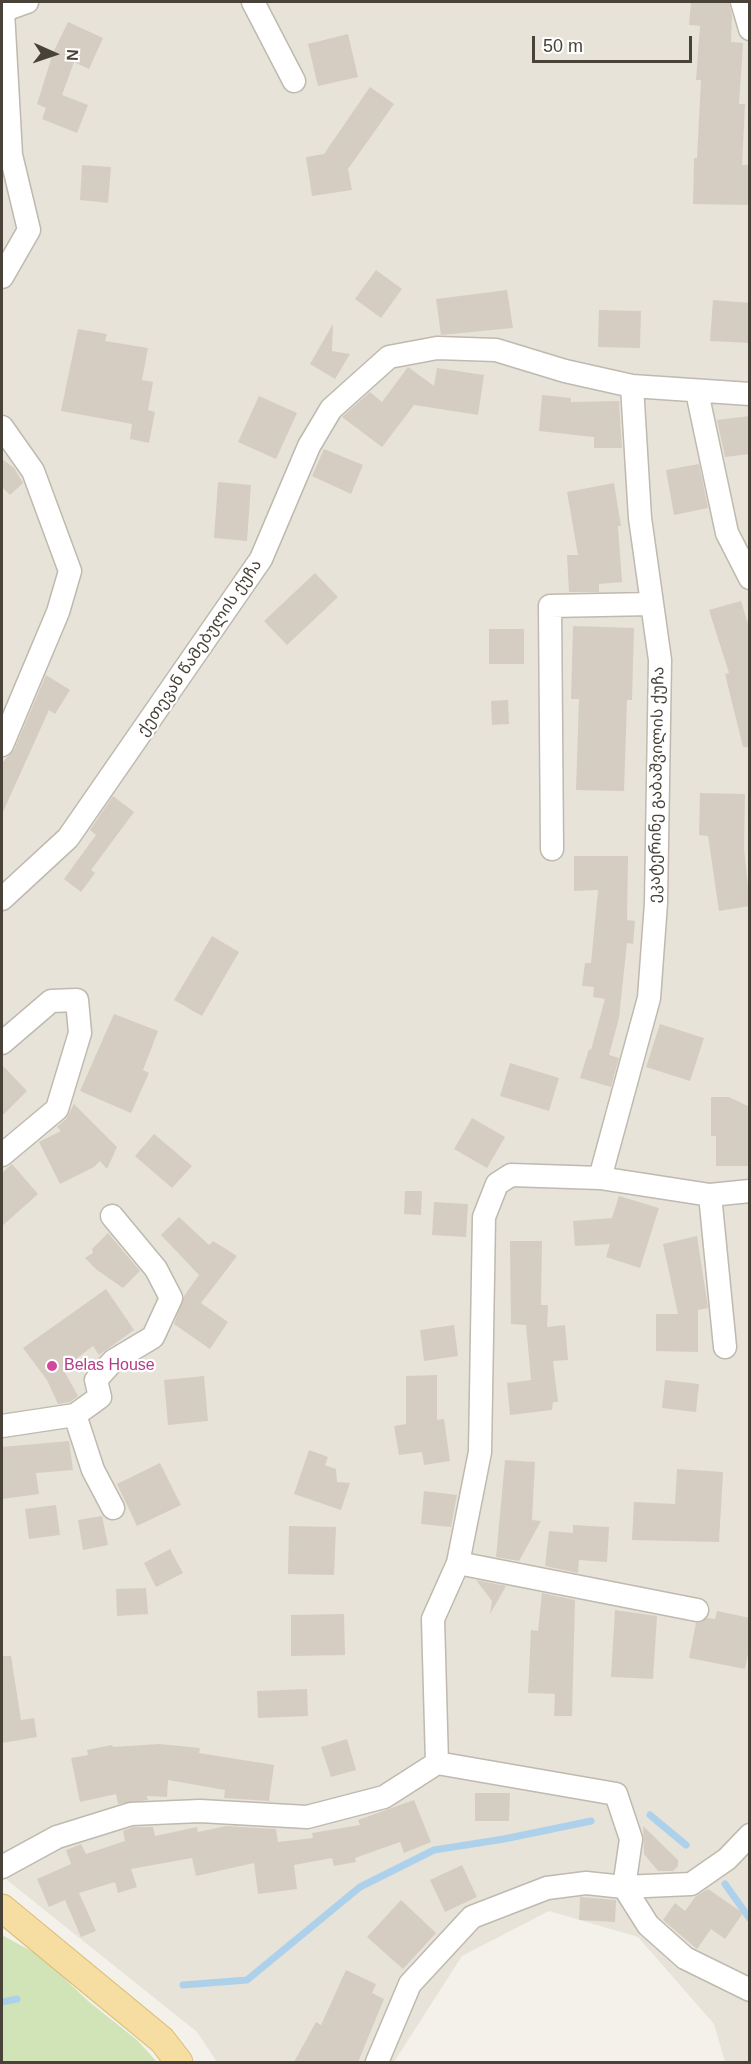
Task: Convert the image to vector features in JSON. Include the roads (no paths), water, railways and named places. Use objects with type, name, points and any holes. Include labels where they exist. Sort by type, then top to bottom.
[{"type":"main road","points":[[2,1908],[162,2040],[179,2062]]},
{"type":"street","points":[[2,277],[30,230],[11,155],[2,11],[27,2]]},
{"type":"street","points":[[253,2],[294,81]]},
{"type":"street","points":[[742,2],[750,29]]},
{"type":"street","name":"ქეთევან წამებულის ქუჩა","points":[[2,898],[68,838],[261,559],[309,446],[331,409],[389,357],[437,348],[496,350],[565,371],[632,386],[750,394]]},
{"type":"street","name":"ეკატერინე გაბაშვილის ქუჩა","points":[[600,1178],[650,998],[656,903],[660,660],[640,518],[632,386]]},
{"type":"street","points":[[697,392],[727,533],[750,578]]},
{"type":"street","points":[[2,427],[33,471],[70,572],[58,612],[2,745]]},
{"type":"street","points":[[552,849],[550,606],[652,604]]},
{"type":"street","points":[[2,1043],[51,1001],[77,1000],[80,1033],[57,1109],[2,1155]]},
{"type":"street","points":[[437,1763],[433,1619],[458,1563],[480,1452],[484,1217],[497,1184],[511,1175],[600,1178],[710,1195],[750,1191]]},
{"type":"street","points":[[710,1195],[725,1347]]},
{"type":"street","points":[[2,1426],[75,1415],[100,1397],[96,1380],[113,1361],[153,1337],[171,1298],[156,1269],[112,1216]]},
{"type":"street","points":[[75,1415],[93,1470],[113,1508]]},
{"type":"street","points":[[458,1563],[697,1610]]},
{"type":"street","points":[[2,1867],[57,1837],[131,1814],[200,1811],[308,1817],[384,1797],[437,1763],[616,1794],[632,1839],[624,1887],[648,1925],[685,1958],[750,1990]]},
{"type":"street","points":[[377,2062],[410,1984],[472,1917],[547,1888],[586,1883],[624,1887],[691,1884],[727,1859],[750,1835]]},
{"type":"waterway","points":[[650,1815],[686,1845]]},
{"type":"waterway","points":[[183,1985],[247,1980],[360,1887],[434,1850],[504,1839],[591,1821]]},
{"type":"waterway","points":[[725,1884],[750,1919]]},
{"type":"waterway","points":[[2,2002],[17,1999]]},
{"type":"place","name":"Belas House","points":[[52,1366]]}]
